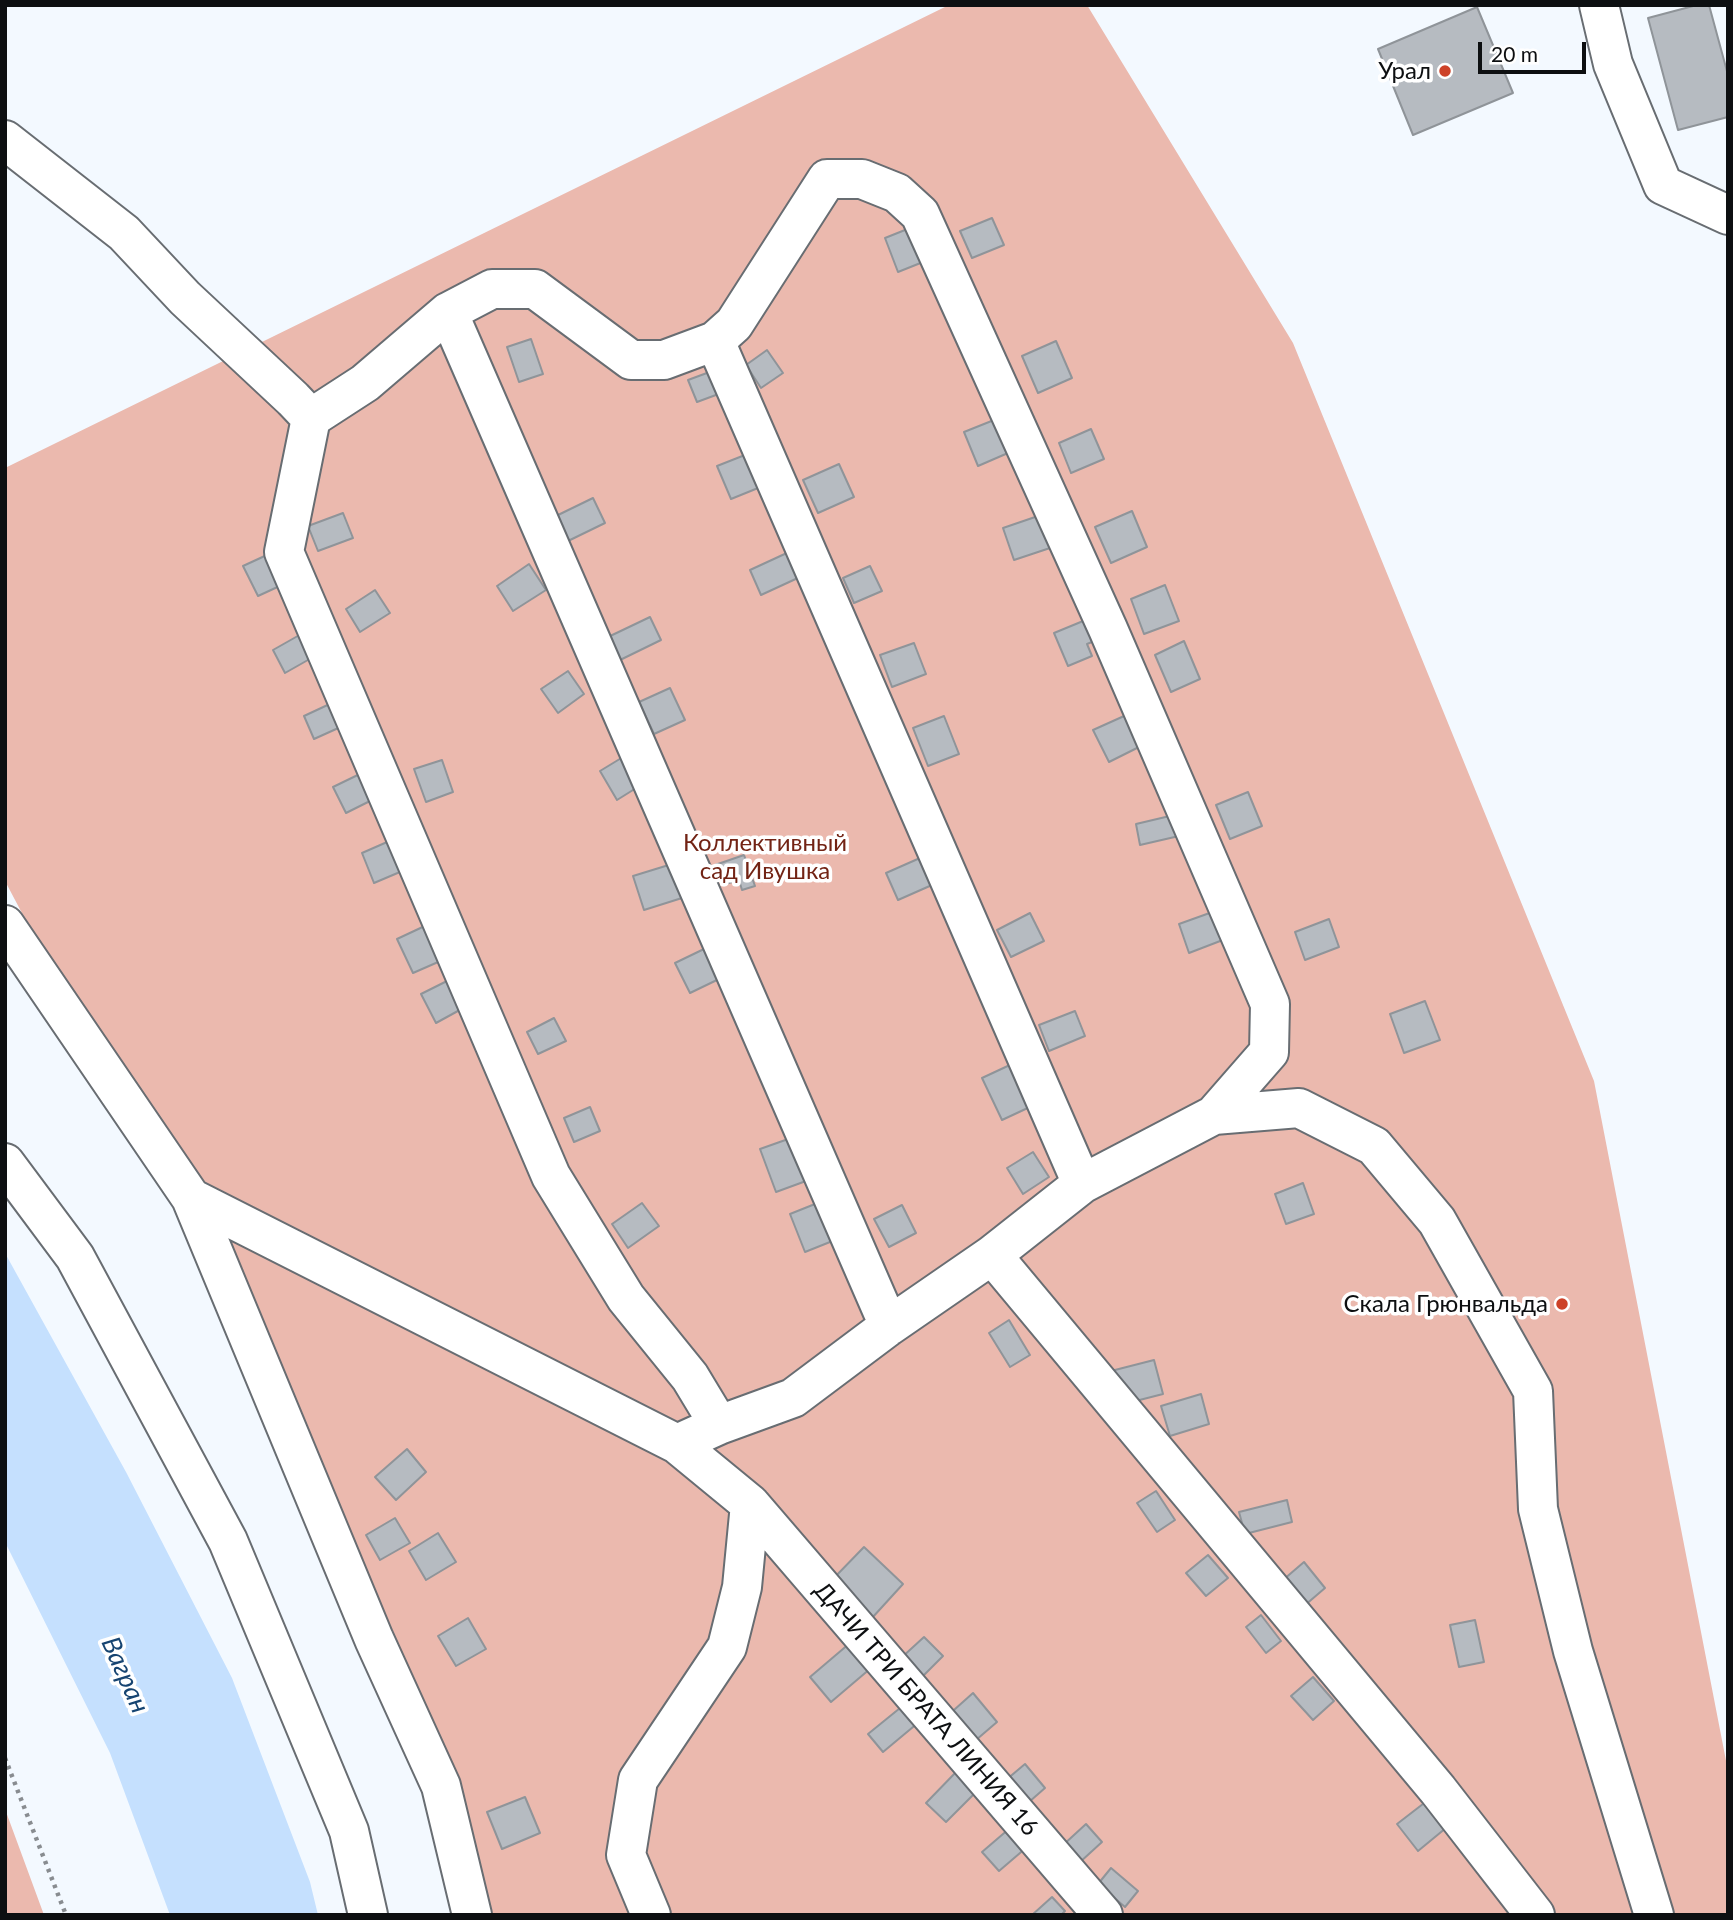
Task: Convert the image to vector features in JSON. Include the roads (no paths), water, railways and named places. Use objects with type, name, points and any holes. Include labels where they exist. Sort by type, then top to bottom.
[{"type":"street","points":[[1599,5],[1613,64],[1662,185],[1728,215]]},
{"type":"street","points":[[5,140],[124,233],[185,298],[311,418]]},
{"type":"street","points":[[677,1444],[719,1425],[793,1398],[888,1326],[992,1255],[1082,1184],[1213,1115],[1269,1052],[1270,1004],[1108,629],[920,214],[897,193],[862,179],[827,178],[734,324],[715,341],[664,360],[631,360],[535,289],[492,289],[448,312],[365,383],[311,418],[285,552],[551,1176],[626,1298],[690,1377],[719,1425]]},
{"type":"street","points":[[448,312],[888,1326]]},
{"type":"street","points":[[715,341],[1082,1184]]},
{"type":"street","points":[[5,925],[191,1198],[374,1639],[441,1786],[472,1915]]},
{"type":"street","points":[[1213,1115],[1299,1108],[1374,1146],[1437,1221],[1533,1391],[1538,1509],[1573,1651],[1654,1915]]},
{"type":"street","points":[[5,1163],[75,1257],[228,1541],[349,1831],[368,1915]]},
{"type":"street","name":"ДАЧИ ТРИ БРАТА ЛИНИЯ 16","points":[[191,1198],[677,1444],[750,1504],[1103,1915]]},
{"type":"street","points":[[992,1255],[1438,1790],[1535,1915]]},
{"type":"street","points":[[651,1915],[626,1855],[638,1780],[726,1647],[742,1587],[750,1504]]},
{"type":"water","name":"Вагран","points":[[5,1253],[126,1472],[232,1678],[310,1882],[318,1915],[170,1915],[110,1753],[5,1542]]},
{"type":"place","name":"Урал","points":[[1445,71]]},
{"type":"place","name":"Скала Грюнвальда","points":[[1562,1304]]},
{"type":"park label","name":"Коллективный сад Ивушка","points":[[765,857]]}]
